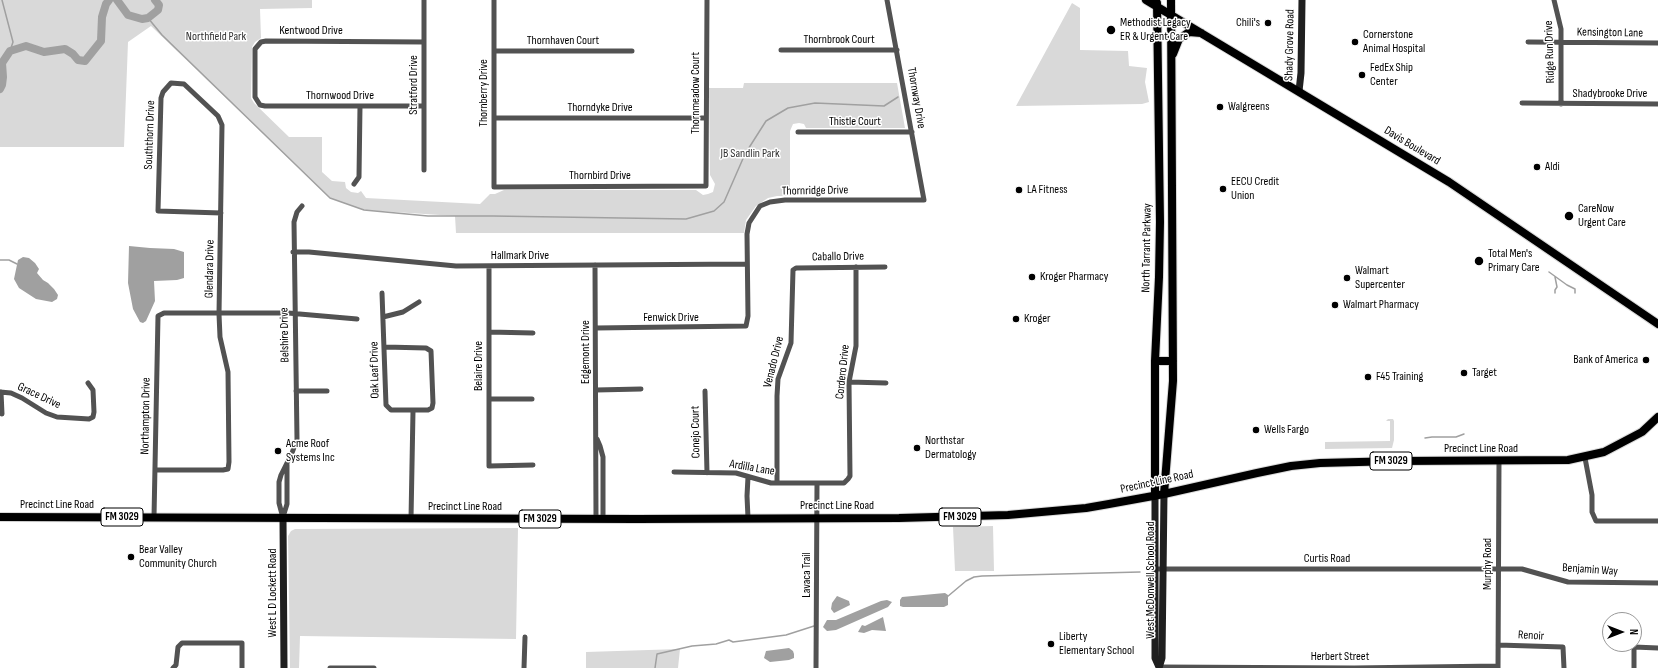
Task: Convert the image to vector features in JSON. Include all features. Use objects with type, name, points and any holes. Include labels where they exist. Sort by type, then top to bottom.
[{"type":"main road","name":"Davis Boulevard","points":[[1146,0],[1157,3],[1171,14],[1449,182],[1658,324]]},
{"type":"main road","name":"North Tarrant Parkway","points":[[1164,494],[1172,401],[1173,361],[1171,0]]},
{"type":"main road","name":"Shady Grove Road","points":[[1299,91],[1301,73],[1302,0]]},
{"type":"main road","name":"North Tarrant Parkway","points":[[1155,496],[1155,361],[1160,229],[1157,3]]},
{"type":"main road","points":[[1172,56],[1179,39],[1189,32],[1203,33]]},
{"type":"main road","points":[[1160,229],[1173,230]]},
{"type":"main road","points":[[1155,361],[1173,361]]},
{"type":"main road","name":"Precinct Line Road","points":[[0,517],[411,519],[817,518],[1008,515],[1086,508],[1155,496],[1290,466],[1320,463],[1568,460],[1586,458],[1626,442],[1642,432],[1658,417]]},
{"type":"main road","name":"West McDonwell School Road","points":[[1159,667],[1155,658],[1164,494]]},
{"type":"main road","name":"West McDonwell School Road","points":[[1155,496],[1159,569]]},
{"type":"main road","name":"West L D Lockett Road","points":[[283,518],[284,668]]},
{"type":"street","name":"Stratford Drive","points":[[424,0],[424,170]]},
{"type":"street","name":"Thornberry Drive","points":[[494,0],[494,186]]},
{"type":"street","name":"Thornmeadow Court","points":[[706,186],[707,0]]},
{"type":"street","name":"Thornway Drive","points":[[887,0],[924,200]]},
{"type":"street","name":"Ridge Run Drive","points":[[1554,0],[1561,29],[1561,104]]},
{"type":"street","name":"Kentwood Drive","points":[[257,102],[255,97],[255,49],[261,42],[424,42]]},
{"type":"street","name":"Kensington Lane","points":[[1528,42],[1658,43]]},
{"type":"street","name":"Thornhaven Court","points":[[494,50],[632,50]]},
{"type":"street","name":"Thornbrook Court","points":[[781,50],[896,50]]},
{"type":"street","name":"Souththorn Drive","points":[[188,88],[180,83],[171,83],[163,92],[161,98],[158,211],[221,213]]},
{"type":"street","name":"Glendara Drive","points":[[155,470],[223,470],[228,469],[229,462],[228,372],[220,337],[219,314],[222,125],[218,116],[188,88]]},
{"type":"street","name":"Thornwood Drive","points":[[257,102],[260,105],[265,106],[424,106]]},
{"type":"street","name":"Shadybrooke Drive","points":[[1522,104],[1658,104]]},
{"type":"street","points":[[354,184],[359,177],[360,106]]},
{"type":"street","name":"Thorndyke Drive","points":[[494,118],[706,118]]},
{"type":"street","name":"Thistle Court","points":[[798,132],[912,132]]},
{"type":"street","name":"Thornbird Drive","points":[[494,186],[706,186]]},
{"type":"street","name":"Thornridge Drive","points":[[746,326],[748,316],[747,234],[749,223],[760,206],[770,202],[785,200],[924,200]]},
{"type":"street","name":"Belshire Drive","points":[[283,518],[287,504],[287,464],[297,439],[294,313],[294,217],[299,208],[302,206]]},
{"type":"street","name":"Hallmark Drive","points":[[294,252],[309,252],[435,265],[747,264]]},
{"type":"street","name":"Edgemont Drive","points":[[595,265],[596,438],[603,457],[599,518]]},
{"type":"street","name":"Belaire Drive","points":[[489,266],[489,466],[533,465]]},
{"type":"street","name":"Cordero Drive","points":[[848,480],[850,476],[849,382],[856,346],[856,267]]},
{"type":"street","name":"Caballo Drive","points":[[793,270],[796,268],[885,267]]},
{"type":"street","name":"Venado Drive","points":[[777,483],[776,396],[778,379],[791,342],[793,270]]},
{"type":"street","name":"Oak Leaf Drive","points":[[382,293],[386,405],[391,410],[413,411],[428,410],[432,408],[433,396],[431,351],[426,348],[385,347]]},
{"type":"street","points":[[383,317],[402,312],[419,302]]},
{"type":"street","name":"Northampton Drive","points":[[154,518],[158,316],[164,313],[219,314]]},
{"type":"street","points":[[219,314],[294,313],[358,319]]},
{"type":"street","name":"Fenwick Drive","points":[[596,328],[746,326]]},
{"type":"street","points":[[489,332],[533,333]]},
{"type":"street","name":"Grace Drive","points":[[0,392],[11,393],[46,413],[57,417],[89,419],[93,417],[94,412],[93,390],[88,382]]},
{"type":"street","points":[[849,382],[886,382]]},
{"type":"street","points":[[596,390],[641,389]]},
{"type":"street","points":[[296,391],[327,391]]},
{"type":"street","name":"Conejo Court","points":[[705,391],[707,473]]},
{"type":"street","points":[[0,392],[2,414]]},
{"type":"street","points":[[489,399],[532,399]]},
{"type":"street","points":[[411,519],[413,411]]},
{"type":"street","points":[[1586,458],[1592,495],[1592,512],[1596,521],[1658,522]]},
{"type":"street","name":"Murphy Road","points":[[1498,461],[1498,667]]},
{"type":"street","name":"Ardilla Lane","points":[[674,472],[736,473],[771,483],[844,483],[848,480]]},
{"type":"street","points":[[748,477],[748,518]]},
{"type":"street","name":"Lavaca Trail","points":[[816,668],[817,483]]},
{"type":"street","name":"Curtis Road","points":[[1159,569],[1498,569]]},
{"type":"street","name":"Benjamin Way","points":[[1498,569],[1522,569],[1568,582],[1658,583]]},
{"type":"street","points":[[524,668],[525,637]]},
{"type":"street","points":[[172,668],[176,664],[178,647],[182,643],[242,643],[242,668]]},
{"type":"street","name":"Renoir","points":[[1498,644],[1563,648],[1564,668]]},
{"type":"street","points":[[1634,668],[1634,647],[1658,648]]},
{"type":"street","name":"Herbert Street","points":[[1159,667],[1498,667]]},
{"type":"street","points":[[330,668],[374,668]]},
{"type":"green space","points":[[0,0],[312,0],[312,8],[260,9],[261,38],[255,42],[252,47],[251,98],[254,103],[289,137],[322,137],[322,172],[332,181],[345,182],[346,188],[351,192],[358,193],[361,191],[366,198],[480,204],[490,194],[495,194],[504,190],[696,190],[703,195],[708,194],[713,192],[715,184],[710,175],[709,88],[743,88],[744,83],[897,83],[905,128],[806,128],[804,124],[793,124],[790,131],[790,196],[768,198],[756,206],[746,220],[744,233],[456,233],[455,216],[364,210],[330,198],[151,26],[128,42],[124,147],[0,147]]},
{"type":"green space","points":[[1072,3],[1080,8],[1080,50],[1128,51],[1129,66],[1147,68],[1145,82],[1149,102],[1142,104],[1016,106]]},
{"type":"green space","points":[[1388,419],[1393,419],[1394,421],[1394,440],[1392,448],[1325,449],[1325,442],[1390,441],[1390,421],[1386,421]]},
{"type":"green space","points":[[993,526],[994,571],[955,571],[953,527]]},
{"type":"green space","points":[[518,528],[516,639],[300,636],[299,668],[290,668],[288,536],[291,531],[295,529]]},
{"type":"green space","points":[[680,649],[678,668],[586,668],[586,652]]},
{"type":"shaded area","points":[[129,246],[174,249],[184,252],[184,278],[177,280],[154,281],[155,301],[146,321],[143,323],[140,322],[133,309],[128,283]]},
{"type":"shaded area","points":[[23,257],[29,258],[35,263],[39,269],[37,273],[54,289],[58,295],[57,299],[52,302],[36,299],[19,288],[14,279],[18,260]]},
{"type":"shaded area","points":[[945,593],[948,595],[948,605],[944,607],[900,606],[900,600],[902,597]]},
{"type":"shaded area","points":[[837,596],[849,601],[850,605],[834,613],[831,609],[832,603]]},
{"type":"shaded area","points":[[887,600],[892,602],[888,607],[836,630],[827,631],[823,627],[827,620],[836,620],[881,601]]},
{"type":"shaded area","points":[[883,617],[886,631],[872,630],[864,633],[858,632],[862,625],[865,626]]},
{"type":"shaded area","points":[[789,648],[793,651],[794,658],[770,662],[764,658],[766,651]]},
{"type":"waterway","points":[[2,0],[13,42],[10,51]]},
{"type":"waterway","points":[[0,89],[3,77],[2,63],[10,51],[26,46],[44,52],[65,49],[73,54],[78,60],[85,61],[101,41],[102,17],[106,4],[109,0]]},
{"type":"waterway","points":[[117,0],[128,15],[142,19],[148,18],[158,10],[159,5],[155,0]]},
{"type":"waterway","points":[[148,18],[162,35],[330,198],[364,210],[428,216],[686,219],[714,211],[724,202],[745,154],[766,121],[788,108],[815,103],[884,106],[898,97]]},
{"type":"waterway","points":[[0,260],[9,260],[17,264]]},
{"type":"waterway","points":[[1549,272],[1575,289],[1575,293]]},
{"type":"waterway","points":[[1555,277],[1557,287],[1555,293]]},
{"type":"waterway","points":[[1425,438],[1456,437],[1464,434]]},
{"type":"waterway","points":[[947,597],[966,581],[974,577],[1140,572]]},
{"type":"waterway","points":[[655,668],[657,654],[692,646],[716,644],[729,640],[733,642],[786,635],[814,626]]},
{"type":"place","name":"Chili's","points":[[1268,23]]},
{"type":"place","name":"Methodist Legacy ER & Urgent Care","points":[[1111,30]]},
{"type":"place","name":"Cornerstone Animal Hospital","points":[[1355,42]]},
{"type":"place","name":"FedEx Ship Center","points":[[1362,75]]},
{"type":"place","name":"Walgreens","points":[[1220,107]]},
{"type":"place","name":"Aldi","points":[[1537,167]]},
{"type":"place","name":"EECU Credit Union","points":[[1223,189]]},
{"type":"place","name":"LA Fitness","points":[[1019,190]]},
{"type":"place","name":"CareNow Urgent Care","points":[[1569,216]]},
{"type":"place","name":"Total Men's Primary Care","points":[[1479,261]]},
{"type":"place","name":"Kroger Pharmacy","points":[[1032,277]]},
{"type":"place","name":"Walmart Supercenter","points":[[1347,278]]},
{"type":"place","name":"Walmart Pharmacy","points":[[1335,305]]},
{"type":"place","name":"Kroger","points":[[1016,319]]},
{"type":"place","name":"Bank of America","points":[[1646,360]]},
{"type":"place","name":"Target","points":[[1464,373]]},
{"type":"place","name":"F45 Training","points":[[1368,377]]},
{"type":"place","name":"Wells Fargo","points":[[1256,430]]},
{"type":"place","name":"Northstar Dermatology","points":[[917,448]]},
{"type":"place","name":"Acme Roof Systems Inc","points":[[278,451]]},
{"type":"place","name":"Bear Valley Community Church","points":[[131,557]]},
{"type":"place","name":"Liberty Elementary School","points":[[1051,644]]},
{"type":"park label","name":"Northfield Park","points":[[216,37]]},
{"type":"park label","name":"JB Sandlin Park","points":[[750,154]]}]
